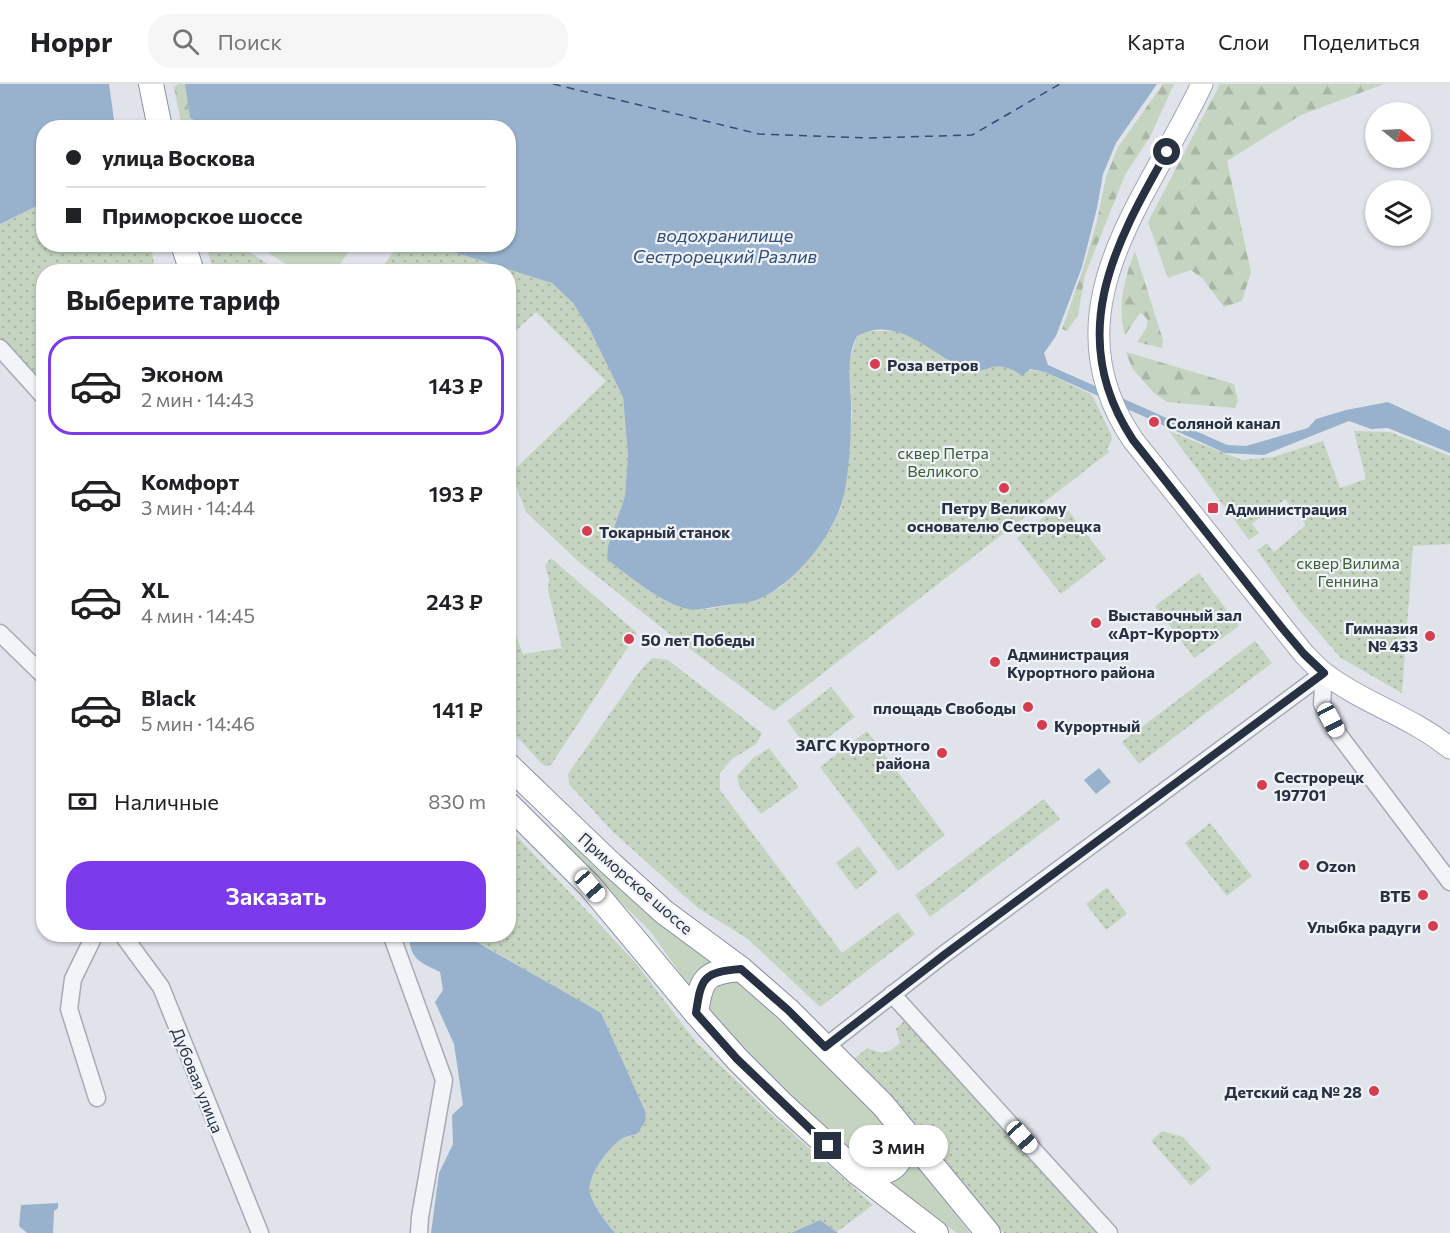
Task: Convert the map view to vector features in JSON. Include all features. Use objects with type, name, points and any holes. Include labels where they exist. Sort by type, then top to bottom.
[{"type":"highway","points":[[145,87],[145,120]]},
{"type":"highway","points":[[145,87],[157,120]]},
{"type":"highway","name":"Приморское шоссе","points":[[516,773],[664,912],[741,969],[788,1010],[883,1105],[988,1233]]},
{"type":"highway","name":"Приморское шоссе","points":[[516,812],[590,886],[737,1059],[858,1173],[936,1233]]},
{"type":"highway","points":[[696,1013],[699,991],[705,979],[717,971],[741,969]]},
{"type":"highway","points":[[858,1173],[886,1173],[896,1167],[910,1137]]},
{"type":"main road","points":[[1203,84],[1130,217],[1112,260],[1103,293],[1100,322],[1100,345],[1107,385],[1122,422],[1304,654],[1324,673],[1423,729],[1450,748]]},
{"type":"street","points":[[0,348],[36,388]]},
{"type":"street","points":[[0,633],[36,668]]},
{"type":"street","points":[[1324,673],[1322,704],[1339,735],[1450,882]]},
{"type":"street","points":[[825,1047],[892,994],[1324,673]]},
{"type":"street","points":[[91,942],[73,978],[69,1009],[98,1098]]},
{"type":"street","name":"Дубовая улица","points":[[128,942],[161,987],[260,1233]]},
{"type":"street","points":[[393,942],[444,1080],[419,1233]]},
{"type":"street","points":[[892,994],[1109,1233]]},
{"type":"green space","points":[[185,84],[190,118],[194,120],[181,120],[174,87]]},
{"type":"green space","points":[[1163,84],[1174,84],[1151,135],[1125,175],[1085,275],[1078,315],[1067,331],[1062,329],[1084,266],[1097,221],[1106,177],[1118,147]]},
{"type":"green space","points":[[1220,84],[1384,84],[1301,115],[1227,161],[1251,272],[1242,301],[1224,307],[1203,279],[1191,270],[1168,278],[1148,222]]},
{"type":"green space","points":[[36,206],[36,252],[152,252],[154,264],[36,264],[36,381],[0,341],[0,224]]},
{"type":"green space","points":[[1135,251],[1163,340],[1162,348],[1137,342],[1147,326],[1147,319],[1140,313],[1125,335],[1122,314],[1123,293]]},
{"type":"green space","points":[[208,252],[250,252],[268,264],[211,264]]},
{"type":"green space","points":[[268,252],[348,252],[340,264],[286,264]]},
{"type":"green space","name":"сквер Петра Великого","points":[[393,252],[453,252],[492,264],[385,264]]},
{"type":"green space","name":"сквер Петра Великого","points":[[516,272],[552,283],[573,303],[589,328],[623,397],[628,455],[625,497],[608,546],[607,559],[648,590],[680,606],[707,609],[753,601],[781,587],[816,549],[831,528],[841,508],[845,490],[852,415],[849,361],[857,336],[867,331],[895,331],[907,334],[962,366],[977,372],[995,366],[1045,372],[1092,395],[1112,440],[1107,449],[1109,452],[774,711],[671,635],[579,562],[526,512],[516,486],[516,468],[606,381],[536,312],[516,331]]},
{"type":"green space","points":[[1126,352],[1234,384],[1238,401],[1235,408],[1167,402],[1153,392],[1132,368]]},
{"type":"green space","name":"сквер Вилима Геннина","points":[[1169,431],[1242,460],[1273,457],[1323,441],[1340,488],[1366,479],[1354,431],[1390,432],[1450,456],[1450,544],[1413,546],[1402,693],[1341,658],[1300,611],[1257,550],[1267,543],[1274,552],[1306,525],[1285,499],[1252,524],[1259,533],[1249,540]]},
{"type":"green space","points":[[1062,503],[1106,559],[1061,594],[1017,538]]},
{"type":"green space","points":[[551,558],[637,633],[551,765],[544,766],[516,736],[516,636],[523,654],[562,648],[548,590],[549,579],[545,565]]},
{"type":"green space","points":[[1199,573],[1239,626],[1194,658],[1155,606]]},
{"type":"green space","points":[[1255,641],[1272,663],[1139,764],[1122,742]]},
{"type":"green space","points":[[652,658],[668,660],[762,733],[756,744],[732,759],[720,773],[720,790],[842,953],[898,912],[915,934],[820,1007],[748,939],[698,908],[612,831],[569,784],[568,774],[639,672]]},
{"type":"green space","points":[[831,687],[855,717],[810,751],[787,721]]},
{"type":"green space","points":[[867,731],[945,835],[898,871],[820,767]]},
{"type":"green space","points":[[769,748],[799,787],[761,814],[739,786],[737,776],[753,758]]},
{"type":"green space","points":[[1044,799],[1060,819],[930,917],[915,895]]},
{"type":"green space","points":[[1210,823],[1252,876],[1227,896],[1185,843]]},
{"type":"green space","points":[[516,835],[635,962],[696,1042],[771,1114],[873,1205],[837,1232],[820,1220],[791,1233],[615,1233],[594,1204],[590,1186],[595,1171],[611,1148],[623,1138],[637,1134],[646,1119],[645,1111],[601,1014],[479,942],[516,942]]},
{"type":"green space","points":[[564,835],[620,890],[658,923],[713,962],[690,987],[650,931],[558,840]]},
{"type":"green space","points":[[858,846],[878,872],[856,890],[836,863]]},
{"type":"green space","points":[[1107,887],[1127,914],[1106,930],[1086,904]]},
{"type":"green space","points":[[732,980],[742,984],[876,1113],[892,1133],[895,1143],[886,1163],[866,1164],[854,1157],[792,1099],[720,1025],[705,1004],[712,985]]},
{"type":"green space","points":[[904,1021],[1098,1233],[1004,1233],[895,1099],[855,1058],[867,1048],[884,1052],[895,1047],[900,1043],[896,1029]]},
{"type":"green space","points":[[1162,1131],[1183,1137],[1211,1168],[1191,1186],[1151,1141]]},
{"type":"green space","points":[[912,1158],[970,1233],[957,1233],[886,1181]]},
{"type":"water","points":[[0,84],[109,84],[114,120],[36,120],[36,206],[0,224]]},
{"type":"water","name":"водохранилище Сестрорецкий Разлив","points":[[185,84],[1157,84],[1116,143],[1103,174],[1082,267],[1056,336],[1044,353],[1048,365],[1227,445],[1246,446],[1308,428],[1316,419],[1346,410],[1388,402],[1450,431],[1450,453],[1388,428],[1371,429],[1349,421],[1264,455],[1225,453],[1045,372],[1030,369],[1022,376],[1004,367],[974,371],[959,366],[903,334],[889,330],[873,330],[857,336],[853,345],[850,364],[851,432],[845,490],[841,506],[824,539],[813,555],[771,593],[747,602],[688,609],[657,595],[607,559],[608,546],[625,496],[628,455],[623,397],[589,328],[573,303],[552,283],[516,272],[516,264],[492,264],[453,252],[516,252],[516,120],[194,120],[190,118]]},
{"type":"water","points":[[1099,768],[1111,782],[1096,794],[1084,780]]},
{"type":"water","points":[[477,942],[601,1013],[645,1111],[646,1120],[637,1134],[623,1138],[611,1148],[595,1171],[590,1186],[594,1204],[615,1233],[431,1233],[439,1173],[453,1144],[452,1115],[463,1105],[454,1044],[435,1002],[443,990],[440,972],[417,959],[411,950],[410,943]]},
{"type":"water","points":[[58,1203],[58,1208],[54,1211],[53,1233],[27,1233],[19,1226],[21,1205]]},
{"type":"water","points":[[820,1220],[838,1233],[791,1233]]},
{"type":"ferry route","points":[[553,84],[759,134],[868,138],[972,135],[1060,84]]},
{"type":"place","name":"Роза ветров","points":[[875,364]]},
{"type":"place","name":"Соляной канал","points":[[1154,422]]},
{"type":"place","name":"Петру Великому основателю Сестрорецка","points":[[1004,488]]},
{"type":"place","name":"Администрация","points":[[1213,508]]},
{"type":"place","name":"Токарный станок","points":[[587,531]]},
{"type":"place","name":"Выставочный зал «Арт-Курорт»","points":[[1096,623]]},
{"type":"place","name":"Гимназия № 433","points":[[1430,636]]},
{"type":"place","name":"50 лет Победы","points":[[629,639]]},
{"type":"place","name":"Администрация Курортного района","points":[[995,662]]},
{"type":"place","name":"площадь Свободы","points":[[1028,707]]},
{"type":"place","name":"Курортный","points":[[1042,725]]},
{"type":"place","name":"ЗАГС Курортного района","points":[[942,753]]},
{"type":"place","name":"Сестрорецк 197701","points":[[1262,785]]},
{"type":"place","name":"Ozon","points":[[1304,865]]},
{"type":"place","name":"ВТБ","points":[[1423,895]]},
{"type":"place","name":"Улыбка радуги","points":[[1433,926]]},
{"type":"place","name":"Детский сад № 28","points":[[1374,1091]]},
{"type":"route","points":[[828,1146],[737,1059],[696,1013],[699,991],[705,979],[717,971],[741,969],[788,1010],[825,1047],[944,955],[1324,673],[1282,628],[1133,440],[1126,430],[1107,385],[1100,345],[1103,293],[1112,260],[1130,217],[1167,152]]}]
